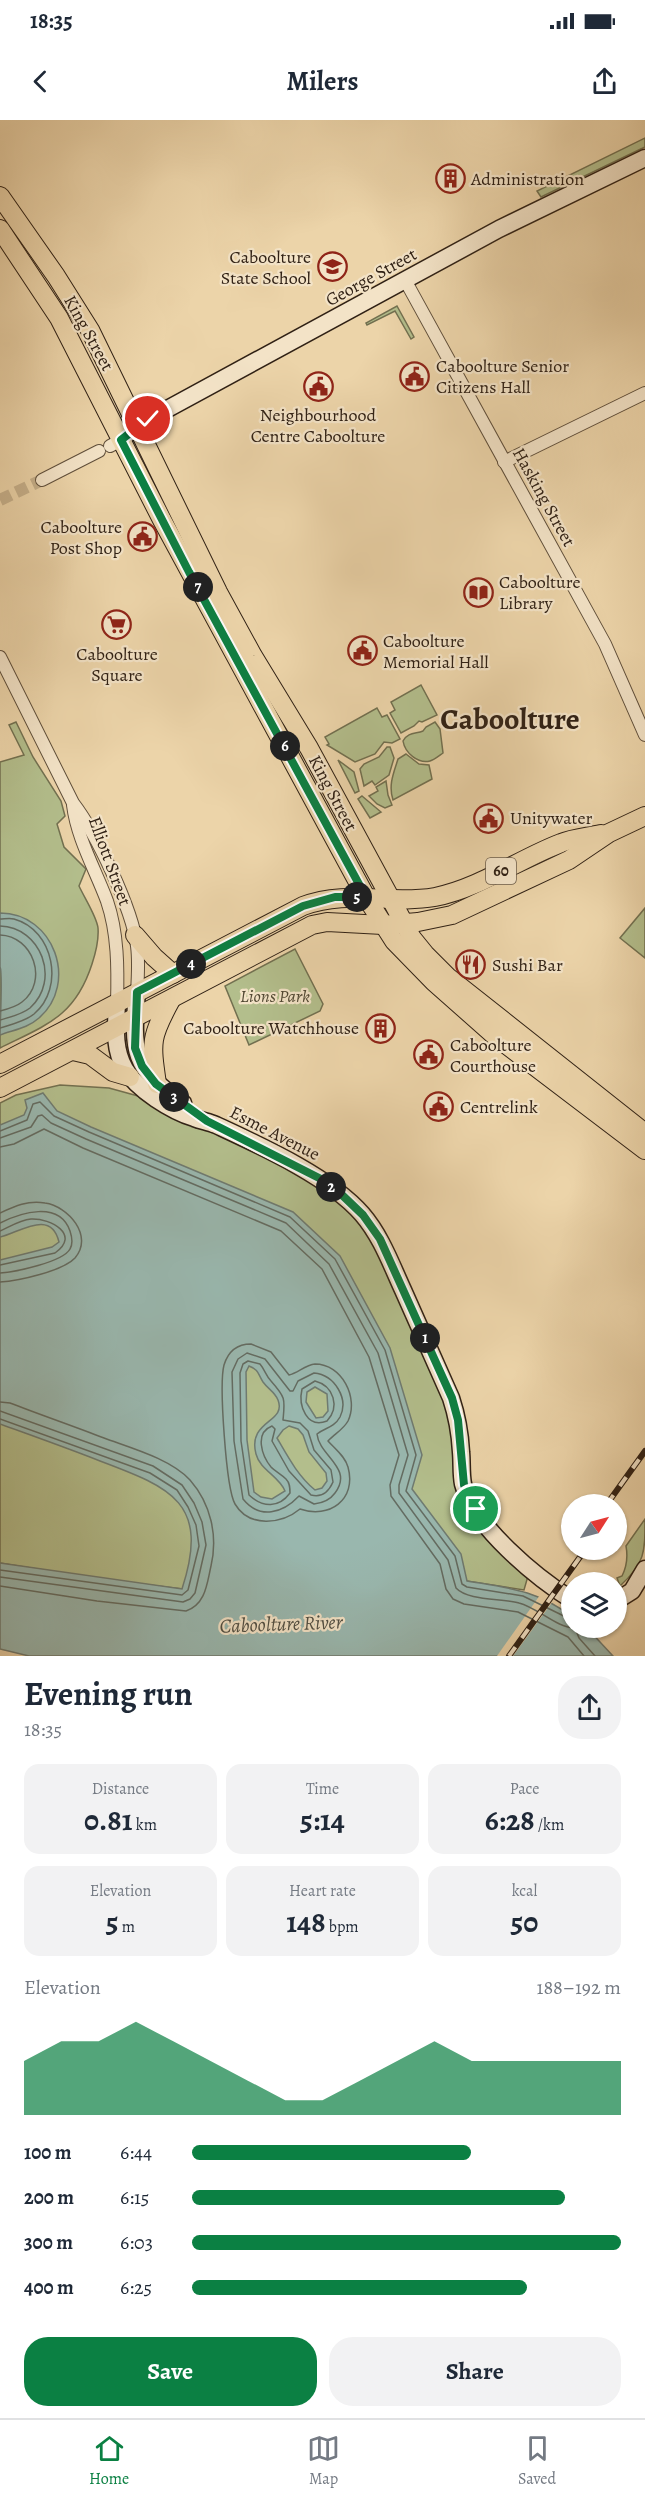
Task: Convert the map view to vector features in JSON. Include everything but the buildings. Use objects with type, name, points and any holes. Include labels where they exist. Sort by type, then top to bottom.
[{"type":"main road","name":"King Street","points":[[0,196],[82,317],[138,426],[218,592],[253,656],[304,739],[418,947],[448,977],[645,1133]]},
{"type":"main road","name":"King Street","points":[[0,229],[59,318],[110,446],[189,572],[366,897],[394,941],[417,967],[495,1036],[645,1150]]},
{"type":"main road","name":"60","points":[[0,1088],[316,924],[327,921],[383,925],[440,918],[471,907],[569,860],[609,833],[645,816]]},
{"type":"main road","name":"60","points":[[0,1064],[303,906],[335,897],[419,899],[460,890],[562,842],[609,833]]},
{"type":"main road","points":[[135,935],[153,957],[173,974]]},
{"type":"main road","points":[[156,1084],[152,1044],[156,1030],[171,1000]]},
{"type":"main road","points":[[74,1051],[90,1055],[113,1072],[130,1077]]},
{"type":"street","name":"George Street","points":[[110,446],[138,426],[499,229],[645,158]]},
{"type":"street","name":"Hasking Street","points":[[405,280],[605,644],[645,735]]},
{"type":"street","points":[[504,462],[645,393]]},
{"type":"street","points":[[42,480],[110,446]]},
{"type":"street","name":"Elliott Street","points":[[0,657],[73,803],[86,820],[117,885],[135,935],[138,966],[137,992]]},
{"type":"street","name":"Elliott Street","points":[[73,803],[75,824],[112,919],[118,978],[117,1003]]},
{"type":"street","name":"Esme Avenue","points":[[137,992],[134,1037],[138,1058],[156,1084],[207,1121],[321,1179],[363,1215],[380,1239],[452,1398],[458,1420],[464,1485],[476,1509],[500,1542],[530,1569],[561,1592]]},
{"type":"street","name":"Esme Avenue","points":[[117,1003],[116,1029],[119,1055],[130,1077],[156,1099],[193,1118],[207,1121]]},
{"type":"street","points":[[627,1594],[632,1591],[645,1569]]},
{"type":"green space","points":[[645,138],[645,147],[541,197],[537,191]]},
{"type":"green space","points":[[397,306],[414,337],[411,339],[395,311],[367,325],[366,323]]},
{"type":"green space","points":[[421,685],[437,715],[422,722],[419,721],[401,733],[390,713],[395,710],[391,702]]},
{"type":"green space","points":[[377,708],[382,717],[387,715],[400,739],[392,743],[384,742],[375,754],[355,762],[327,745],[329,744],[325,737]]},
{"type":"green space","points":[[16,722],[33,757],[61,801],[65,816],[57,824],[64,847],[86,869],[79,886],[95,918],[98,937],[95,955],[85,982],[68,1008],[45,1025],[0,1048],[0,762],[24,755],[9,725]]},
{"type":"green space","points":[[435,722],[440,729],[443,753],[430,761],[421,761],[406,750],[403,741],[407,736],[423,731]]},
{"type":"green space","points":[[387,747],[390,747],[394,758],[389,775],[375,785],[372,781],[364,786],[360,769],[364,764],[379,757]]},
{"type":"green space","points":[[406,754],[419,764],[429,765],[432,779],[393,800],[391,784],[393,774],[398,759]]},
{"type":"green space","points":[[338,760],[354,772],[359,791],[355,793]]},
{"type":"green space","points":[[386,781],[392,805],[385,808],[369,796],[378,791],[376,787]]},
{"type":"green space","points":[[362,796],[381,812],[370,818],[358,799]]},
{"type":"green space","points":[[645,908],[645,958],[620,938]]},
{"type":"green space","name":"Lions Park","points":[[295,949],[323,1004],[320,1011],[249,1045],[225,986]]},
{"type":"green space","points":[[60,1085],[109,1088],[138,1096],[196,1128],[208,1121],[229,1131],[363,1215],[451,1398],[464,1485],[530,1569],[524,1590],[467,1581],[217,1593],[99,1579],[0,1563],[0,1103],[16,1095]]},
{"type":"green space","points":[[645,1519],[642,1557],[627,1579],[627,1572],[624,1572],[627,1560],[627,1545]]},
{"type":"water","points":[[0,913],[19,916],[34,924],[47,937],[55,952],[58,969],[57,987],[51,1003],[39,1018],[0,1035],[1,971]]},
{"type":"water","name":"Caboolture River","points":[[43,1093],[57,1111],[293,1212],[340,1256],[390,1348],[422,1455],[412,1489],[461,1554],[467,1581],[522,1591],[558,1607],[561,1609],[561,1638],[596,1638],[613,1656],[29,1656],[0,1649],[0,1563],[182,1589],[189,1560],[191,1537],[187,1518],[178,1503],[165,1491],[147,1480],[0,1424],[0,1260],[52,1247],[59,1242],[55,1232],[49,1226],[42,1224],[0,1237],[0,1125],[24,1115],[27,1108],[25,1100]],"holes":[[[249,1366],[258,1372],[278,1400],[277,1413],[261,1428],[255,1443],[258,1460],[285,1491],[272,1499],[261,1497],[254,1492],[247,1440],[246,1372]],[[315,1387],[327,1394],[328,1411],[323,1417],[316,1418],[306,1402],[307,1392]],[[289,1426],[298,1429],[303,1435],[309,1452],[326,1473],[327,1481],[322,1488],[315,1490],[303,1479],[277,1438]]]},
{"type":"pier","points":[[540,1595],[553,1601],[513,1656],[497,1656]]},
{"type":"tunnel","points":[[0,500],[42,480]]},
{"type":"railway","points":[[614,1494],[645,1451]]},
{"type":"railway","points":[[509,1656],[578,1560]]},
{"type":"place","name":"Administration","points":[[450,179]]},
{"type":"place","name":"Caboolture State School","points":[[332,267]]},
{"type":"place","name":"Caboolture Senior Citizens Hall","points":[[415,376]]},
{"type":"place","name":"Neighbourhood Centre Caboolture","points":[[318,386]]},
{"type":"place","name":"Caboolture Post Shop","points":[[143,537]]},
{"type":"place","name":"Caboolture Library","points":[[478,592]]},
{"type":"place","name":"Caboolture Square","points":[[117,625]]},
{"type":"place","name":"Caboolture Memorial Hall","points":[[362,651]]},
{"type":"place","name":"Unitywater","points":[[489,818]]},
{"type":"place","name":"Sushi Bar","points":[[471,965]]},
{"type":"place","name":"Caboolture Watchhouse","points":[[380,1028]]},
{"type":"place","name":"Caboolture Courthouse","points":[[429,1055]]},
{"type":"place","name":"Centrelink","points":[[439,1107]]},
{"type":"district","name":"Caboolture","points":[[510,719]]},
{"type":"route","points":[[148,419],[121,440],[189,572],[366,897],[335,897],[303,906],[137,992],[134,1037],[138,1058],[156,1084],[207,1121],[321,1179],[363,1215],[380,1239],[452,1398],[458,1420],[464,1485],[476,1509]]}]
